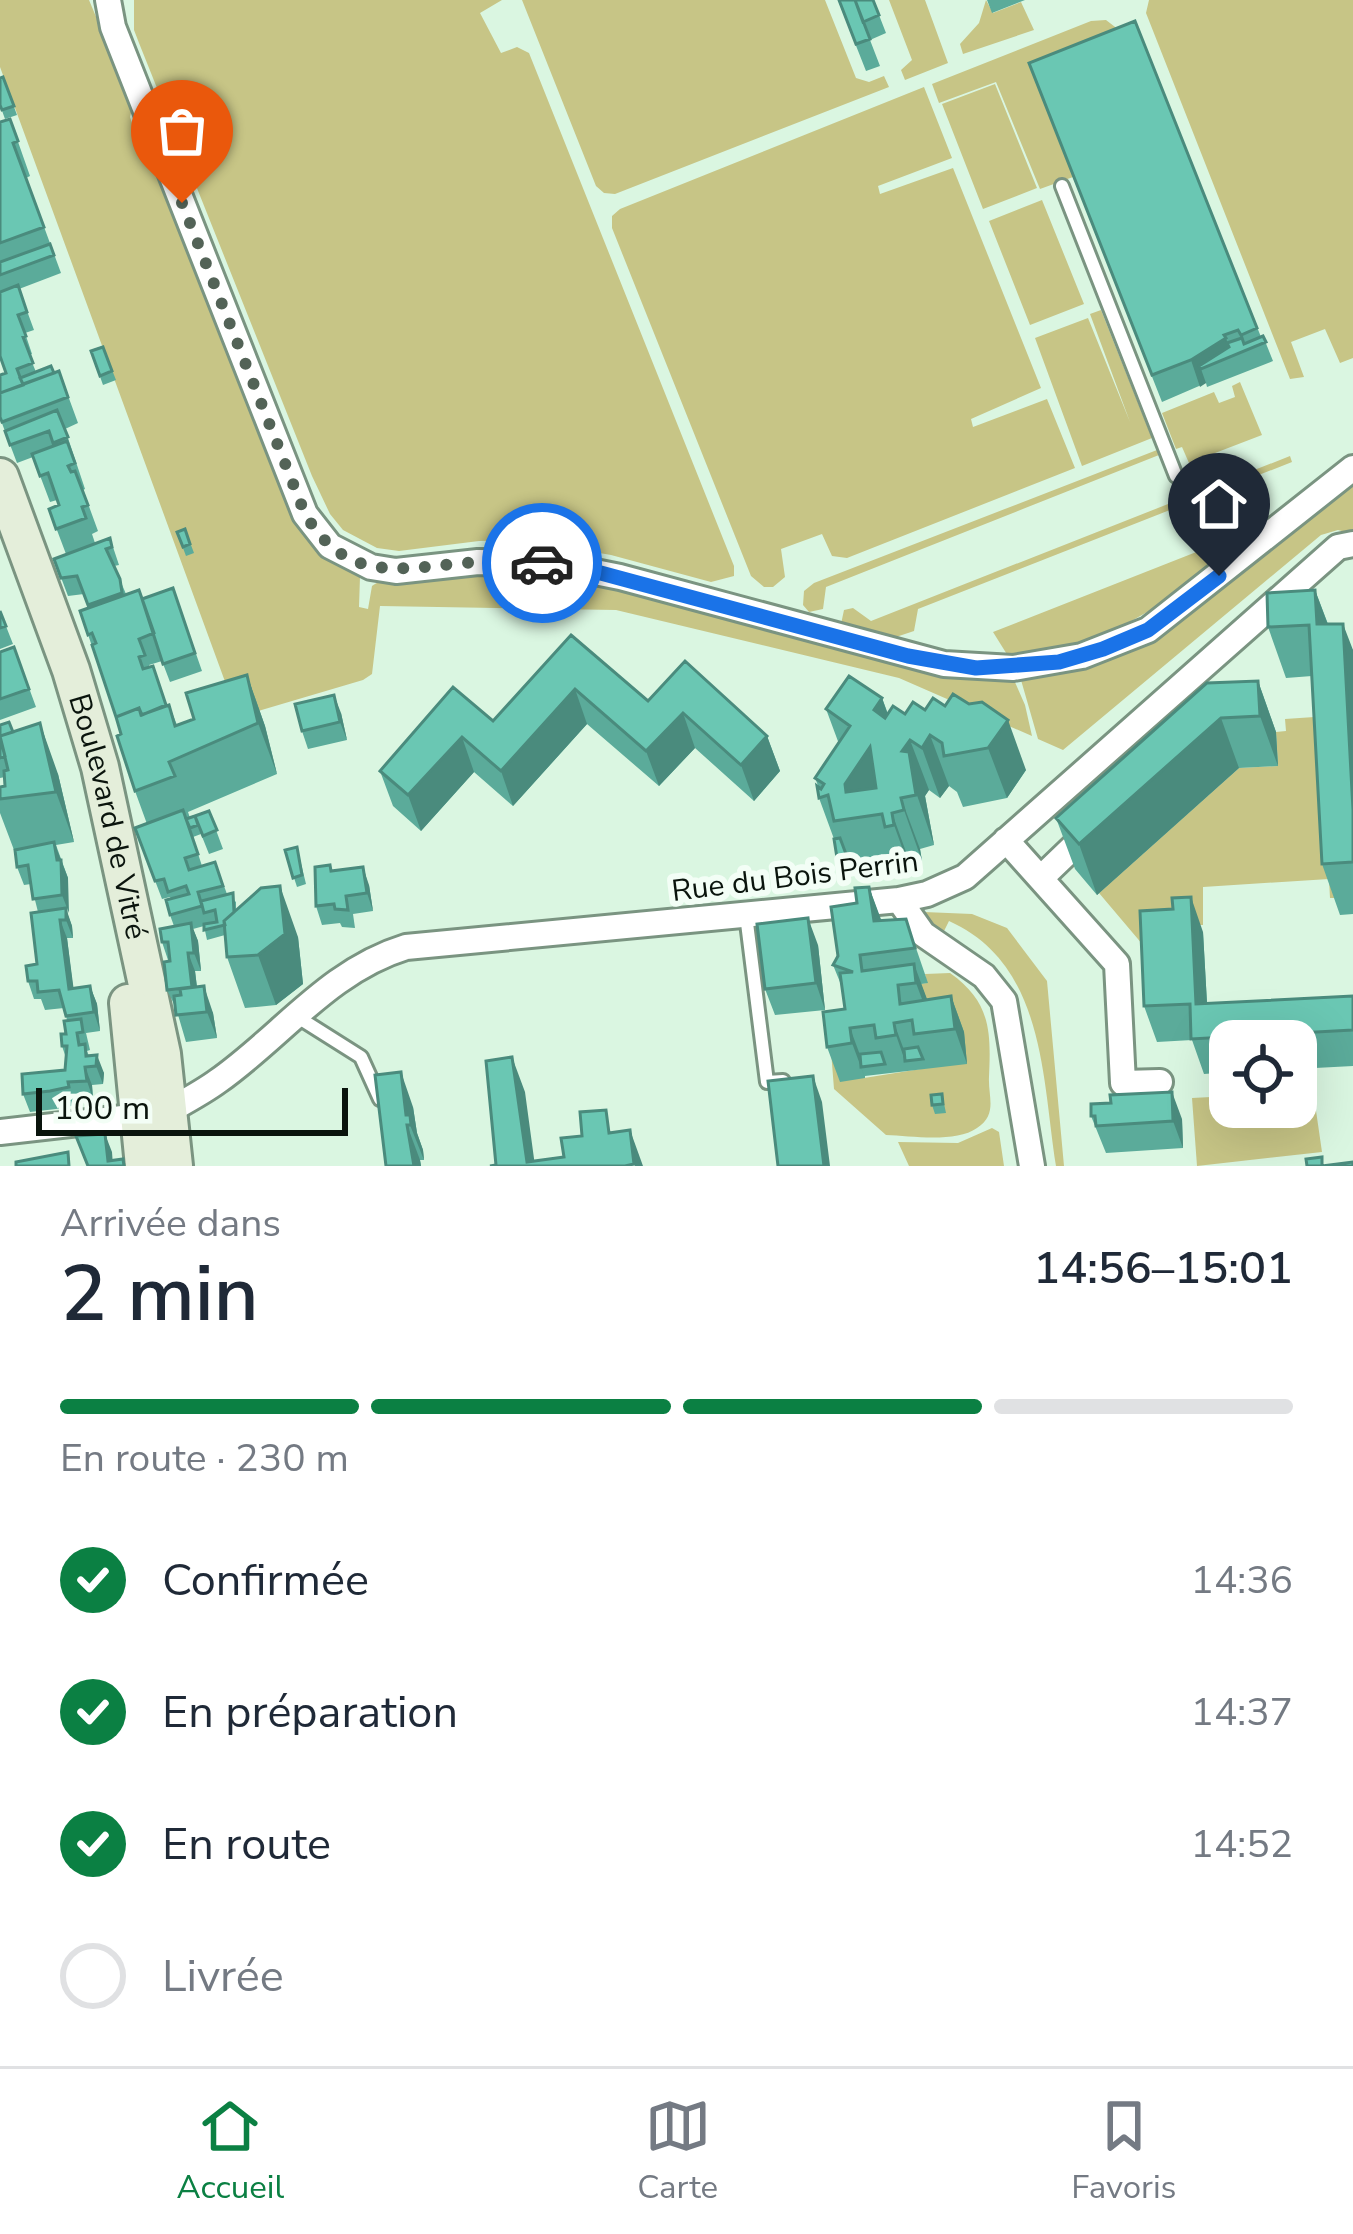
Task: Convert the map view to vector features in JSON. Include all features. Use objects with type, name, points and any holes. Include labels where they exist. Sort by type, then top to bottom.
[{"type":"main road","name":"Boulevard de Vitré","points":[[0,476],[71,670],[124,871],[155,1113],[144,1166]]},
{"type":"main road","name":"Boulevard de Vitré","points":[[2,531],[55,665],[98,813],[128,1003],[155,1113],[174,1166]]},
{"type":"street","points":[[108,0],[113,27],[305,514],[321,537],[356,562],[396,571],[478,562],[550,563],[944,664],[1013,668],[1082,656],[1148,630],[1353,468]]},
{"type":"street","name":"Rue du Bois Perrin","points":[[155,1113],[219,1080],[360,964],[406,946],[899,900],[927,895],[965,877],[1337,547],[1353,544]]},
{"type":"street","points":[[1041,878],[1108,813]]},
{"type":"street","points":[[1006,840],[1117,964],[1123,1083],[1160,1082]]},
{"type":"street","points":[[899,900],[923,934],[984,976],[1004,1001],[1031,1166]]},
{"type":"street","points":[[0,1132],[155,1113]]},
{"type":"lane","points":[[1062,186],[1176,476]]},
{"type":"lane","points":[[746,914],[767,1082],[794,1079]]},
{"type":"lane","points":[[294,1014],[309,1028],[361,1057],[380,1092],[382,1111]]},
{"type":"shaded area","points":[[0,0],[89,0],[133,105],[130,117],[135,132],[145,137],[294,515],[315,547],[360,577],[359,607],[368,609],[372,586],[387,581],[518,572],[610,585],[897,665],[1014,680],[1032,736],[899,678],[616,610],[380,606],[372,674],[238,717],[0,67]]},
{"type":"shaded area","points":[[134,0],[502,0],[480,13],[501,53],[517,47],[529,53],[734,566],[734,576],[711,582],[611,555],[524,540],[399,551],[377,548],[343,530],[312,476],[139,43]]},
{"type":"shaded area","points":[[522,0],[825,0],[856,78],[869,82],[884,76],[889,87],[615,194],[604,193],[596,186]]},
{"type":"shaded area","points":[[889,0],[925,0],[948,63],[905,80],[901,70],[912,60]]},
{"type":"shaded area","points":[[986,0],[993,13],[1021,2],[1034,30],[963,54],[960,44],[979,23]]},
{"type":"shaded area","points":[[1149,0],[1353,0],[1353,358],[1340,363],[1325,329],[1291,342],[1304,377],[1290,379],[1146,13]]},
{"type":"shaded area","points":[[1106,20],[1119,30],[1203,194],[1097,237],[1073,177],[1040,189],[996,82],[939,103],[932,84],[1091,21]]},
{"type":"shaded area","points":[[995,84],[1037,188],[983,209],[942,104]]},
{"type":"shaded area","points":[[924,87],[952,158],[878,186],[880,194],[953,168],[1041,388],[971,419],[973,427],[1047,399],[1075,468],[847,558],[832,556],[822,534],[781,549],[785,577],[773,587],[764,587],[751,576],[612,228],[612,216]]},
{"type":"shaded area","points":[[1042,200],[1084,304],[1030,325],[989,221]]},
{"type":"shaded area","points":[[1101,310],[1152,438],[1082,466],[1035,338],[1088,318],[1130,422],[1090,314]]},
{"type":"shaded area","points":[[1240,382],[1262,435],[1189,463],[1182,447],[1176,449],[1162,413],[1214,392],[1219,403],[1235,397],[1232,386]]},
{"type":"shaded area","points":[[1157,450],[1159,455],[826,587],[823,609],[809,612],[803,605],[804,591],[814,583]]},
{"type":"shaded area","points":[[1290,456],[1292,462],[918,609],[914,631],[893,638],[841,624],[844,610],[853,608],[871,621]]},
{"type":"shaded area","points":[[1353,480],[1353,534],[1338,530],[1321,535],[1063,750],[1038,739],[1021,680],[1098,663],[1150,642],[1190,615]]},
{"type":"shaded area","points":[[1254,510],[1268,511],[1267,520],[1179,591],[1118,628],[1048,651],[1008,656],[993,632],[1242,534]]},
{"type":"shaded area","points":[[1329,716],[1339,898],[1330,898],[1329,879],[1203,887],[1203,925],[1169,925],[1143,945],[1099,893],[1239,768],[1278,766],[1276,732],[1286,731],[1285,719]]},
{"type":"shaded area","points":[[972,914],[1007,928],[1047,981],[1064,1166],[1056,1166],[1041,1061],[1021,994],[1004,965],[981,940],[949,921],[942,935],[918,915]]},
{"type":"shaded area","points":[[950,973],[974,995],[986,1019],[988,1117],[958,1136],[886,1135],[834,1089],[831,1051],[864,1078],[927,1068],[912,1040],[910,985],[927,983],[925,974]]},
{"type":"shaded area","points":[[1209,1097],[1209,1128],[1317,1128],[1317,1118],[1322,1152],[1197,1166],[1192,1098]]},
{"type":"shaded area","points":[[992,1128],[999,1132],[1004,1166],[909,1166],[898,1142],[958,1143]]},
{"type":"building","points":[[839,0],[855,0],[870,39],[856,44]]},
{"type":"building","points":[[855,0],[873,0],[879,15],[863,22]]},
{"type":"building","points":[[1135,21],[1257,328],[1224,335],[1191,360],[1152,375],[1029,63]]},
{"type":"building","points":[[0,78],[14,106],[2,110]]},
{"type":"building","points":[[10,119],[18,141],[13,143],[44,227],[0,243],[0,122]]},
{"type":"building","points":[[50,244],[54,255],[0,275],[0,262]]},
{"type":"building","points":[[18,285],[27,312],[18,315],[33,363],[17,369],[23,385],[0,393],[0,375],[6,373],[0,356],[0,292]]},
{"type":"building","points":[[1263,336],[1266,342],[1199,366],[1229,347],[1227,343],[1242,338],[1244,344]]},
{"type":"building","points":[[103,347],[112,371],[100,376],[91,351]]},
{"type":"building","points":[[51,366],[54,373],[23,384],[20,378]]},
{"type":"building","points":[[59,371],[68,397],[2,422],[0,393]]},
{"type":"building","points":[[57,410],[68,437],[53,443],[49,431],[10,445],[5,431]]},
{"type":"building","points":[[67,441],[75,463],[68,466],[75,471],[88,505],[82,507],[86,518],[56,529],[49,509],[59,505],[48,473],[40,476],[32,454]]},
{"type":"building","points":[[185,529],[190,544],[183,547],[177,532]]},
{"type":"building","points":[[110,538],[112,547],[106,549],[122,593],[88,605],[77,576],[61,578],[54,559]]},
{"type":"building","points":[[173,588],[195,653],[163,664],[142,599]]},
{"type":"building","points":[[139,590],[154,633],[139,639],[145,655],[139,657],[143,669],[153,666],[166,705],[142,715],[139,708],[116,717],[92,645],[96,643],[80,611]]},
{"type":"building","points":[[1315,590],[1317,624],[1343,624],[1353,862],[1322,864],[1309,625],[1268,627],[1267,593]]},
{"type":"building","points":[[571,635],[648,701],[685,661],[767,736],[741,765],[683,713],[646,751],[575,689],[501,771],[462,737],[408,795],[380,771],[453,687],[493,721]]},
{"type":"building","points":[[14,647],[29,689],[0,699],[0,652]]},
{"type":"building","points":[[247,675],[258,723],[169,762],[175,776],[135,791],[117,736],[121,734],[116,717],[139,708],[141,715],[169,705],[175,726],[194,719],[186,693]]},
{"type":"building","points":[[849,676],[882,698],[874,710],[885,718],[893,706],[905,714],[913,702],[925,710],[933,698],[945,706],[953,694],[969,704],[982,702],[1008,720],[988,748],[944,756],[942,743],[930,735],[922,748],[910,740],[902,751],[909,752],[916,795],[901,798],[904,810],[892,813],[894,825],[885,827],[882,814],[834,821],[828,795],[819,798],[817,786],[821,789],[824,784],[815,778],[850,726],[826,709]],"holes":[[[870,747],[876,788],[846,792],[845,784]]]},
{"type":"building","points":[[1258,681],[1260,716],[1221,718],[1079,844],[1056,818],[1207,683]]},
{"type":"building","points":[[334,695],[340,722],[302,731],[295,704]]},
{"type":"building","points":[[9,722],[13,732],[0,736],[0,725]]},
{"type":"building","points":[[40,723],[56,792],[0,799],[8,770],[0,736]]},
{"type":"building","points":[[183,810],[198,854],[185,858],[189,870],[215,862],[223,886],[198,892],[202,906],[170,915],[166,900],[189,894],[186,886],[168,892],[164,879],[155,881],[135,828]]},
{"type":"building","points":[[209,811],[217,830],[203,836],[195,816]]},
{"type":"building","points":[[840,838],[849,862],[838,864],[834,839]]},
{"type":"building","points":[[54,842],[57,860],[61,860],[62,895],[33,899],[28,865],[17,867],[15,850]]},
{"type":"building","points":[[297,847],[302,875],[293,878],[285,850]]},
{"type":"building","points":[[330,865],[331,871],[363,867],[367,893],[346,896],[348,910],[335,909],[334,904],[316,906],[315,867]]},
{"type":"building","points":[[280,886],[285,934],[258,955],[227,957],[224,921],[261,888]]},
{"type":"building","points":[[869,887],[874,921],[906,919],[915,948],[860,955],[862,971],[914,964],[916,983],[898,985],[900,1004],[951,996],[955,1029],[914,1034],[912,1020],[894,1023],[896,1035],[876,1038],[874,1025],[850,1028],[852,1043],[827,1047],[823,1012],[845,1009],[840,973],[853,972],[833,965],[838,956],[831,907],[857,903],[855,888]]},
{"type":"building","points":[[233,893],[234,912],[225,925],[204,930],[204,924],[217,922],[215,910],[204,913],[201,901]]},
{"type":"building","points":[[1191,897],[1196,1004],[1353,996],[1353,1030],[1317,1032],[1317,1020],[1209,1020],[1209,1038],[1191,1039],[1190,1004],[1144,1006],[1140,911],[1173,909],[1172,898]]},
{"type":"building","points":[[66,908],[66,920],[60,920],[69,989],[90,986],[94,1012],[66,1016],[59,990],[38,992],[37,981],[28,981],[26,966],[37,964],[31,913]]},
{"type":"building","points":[[808,918],[816,983],[765,989],[757,924]]},
{"type":"building","points":[[191,923],[192,987],[167,990],[168,942],[162,942],[160,929]]},
{"type":"building","points":[[204,986],[207,1012],[176,1015],[174,996],[181,995],[180,989]]},
{"type":"building","points":[[81,1019],[79,1045],[85,1044],[86,1056],[97,1055],[96,1066],[85,1067],[87,1081],[23,1094],[22,1074],[65,1070],[64,1021]]},
{"type":"building","points":[[918,1047],[923,1059],[905,1061],[904,1049]]},
{"type":"building","points":[[881,1052],[885,1064],[861,1067],[860,1054]]},
{"type":"building","points":[[512,1057],[527,1162],[564,1157],[561,1138],[582,1136],[580,1112],[606,1110],[609,1133],[630,1130],[634,1164],[490,1166],[496,1165],[486,1061]]},
{"type":"building","points":[[401,1072],[414,1166],[386,1166],[375,1075]]},
{"type":"building","points":[[813,1076],[824,1166],[778,1166],[768,1081]]},
{"type":"building","points":[[1172,1092],[1173,1121],[1096,1126],[1091,1116],[1091,1104],[1111,1103],[1110,1095]]},
{"type":"building","points":[[942,1094],[943,1104],[932,1105],[931,1095]]},
{"type":"building","points":[[105,1134],[108,1161],[123,1159],[124,1166],[88,1166],[76,1136]]},
{"type":"building","points":[[68,1152],[69,1166],[16,1166],[16,1162]]},
{"type":"building","points":[[1322,1157],[1322,1166],[1307,1166],[1306,1159]]},
{"type":"way so far","points":[[182,203],[305,514],[321,537],[356,562],[384,570],[478,562],[542,563]]},
{"type":"route","points":[[542,563],[597,572],[908,656],[976,668],[1059,662],[1103,649],[1148,630],[1219,576]]}]
